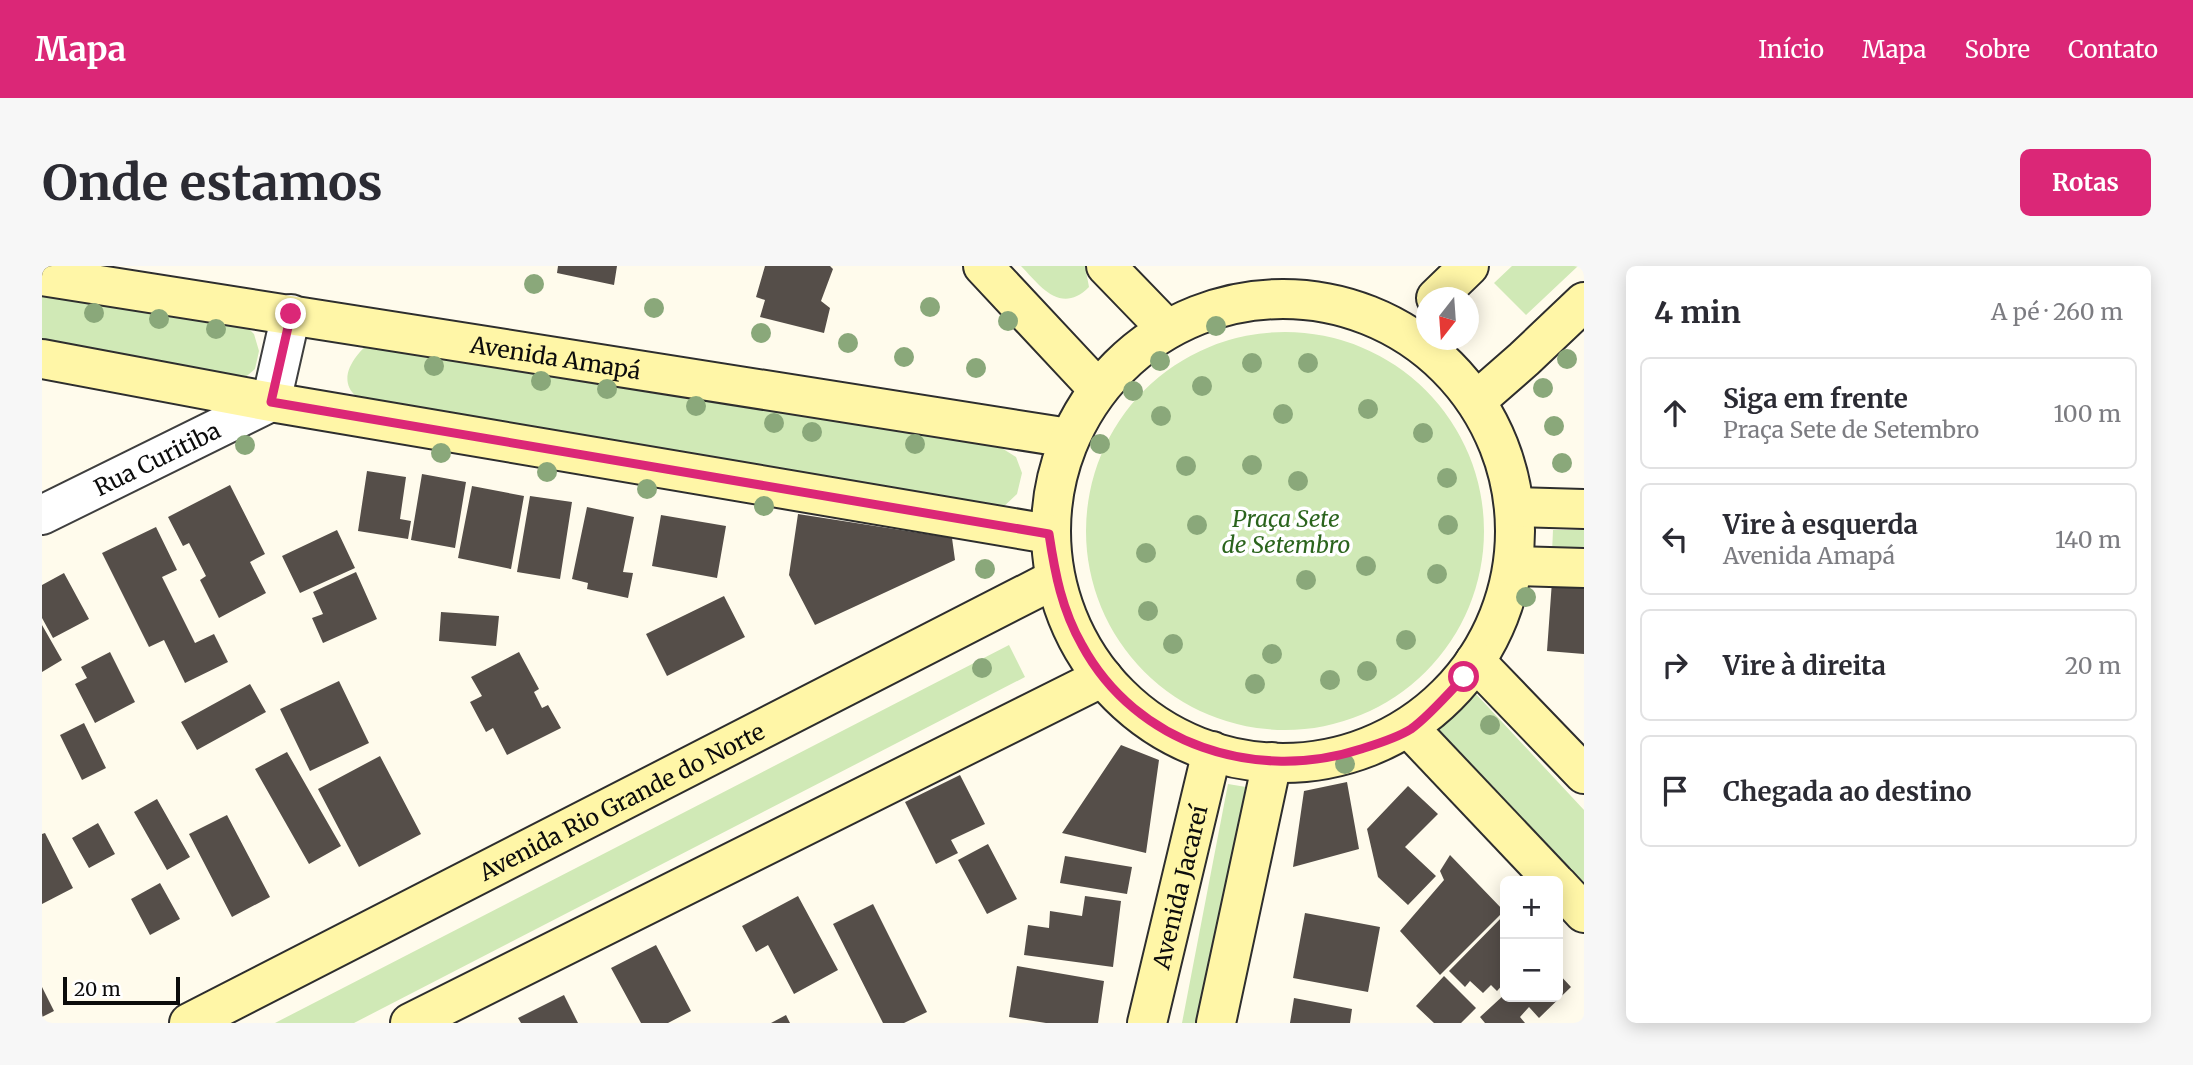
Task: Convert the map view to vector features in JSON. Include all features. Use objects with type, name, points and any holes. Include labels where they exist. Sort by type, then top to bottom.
[{"type":"main road","points":[[983,266],[1098,389]]},
{"type":"main road","points":[[1106,266],[1167,329]]},
{"type":"main road","points":[[1447,287],[1469,266]]},
{"type":"main road","name":"Avenida Amapá","points":[[42,276],[1069,438]]},
{"type":"main road","points":[[1285,299],[1326,303],[1365,314],[1415,318],[1422,341],[1476,401],[1508,470],[1515,507],[1513,566],[1495,628],[1475,660],[1446,697],[1410,729],[1339,756],[1306,762],[1242,759],[1212,751],[1171,733],[1135,709],[1103,677],[1082,647],[1066,614],[1055,579],[1049,534],[1057,475],[1069,438],[1098,389],[1134,353],[1167,329],[1244,302],[1285,299]]},
{"type":"main road","points":[[1476,401],[1584,302]]},
{"type":"main road","points":[[42,359],[271,402],[1049,534]]},
{"type":"main road","points":[[1515,507],[1584,509]]},
{"type":"main road","points":[[1513,566],[1584,568]]},
{"type":"main road","name":"Avenida Rio Grande do Norte","points":[[189,1023],[1055,579]]},
{"type":"main road","points":[[1475,660],[1584,774]]},
{"type":"main road","points":[[410,1023],[1103,677]]},
{"type":"main road","points":[[1410,729],[1549,876]]},
{"type":"main road","name":"Avenida Jacareí","points":[[1147,1023],[1212,751]]},
{"type":"main road","points":[[1216,1023],[1272,762]]},
{"type":"main road","points":[[1563,891],[1584,913]]},
{"type":"street","points":[[271,402],[291,314]]},
{"type":"street","name":"Rua Curitiba","points":[[42,516],[271,402]]},
{"type":"green space","points":[[1021,266],[1085,266],[1089,287],[1079,295],[1060,298],[1044,289]]},
{"type":"green space","points":[[1512,266],[1578,266],[1526,315],[1494,283]]},
{"type":"green space","points":[[42,289],[241,321],[254,334],[259,351],[255,369],[241,381],[42,348]]},
{"type":"green space","name":"Praça Sete de Setembro","points":[[1285,332],[1324,336],[1361,347],[1396,365],[1426,390],[1451,420],[1469,455],[1480,492],[1484,531],[1480,570],[1469,607],[1451,642],[1426,672],[1396,697],[1361,715],[1324,726],[1285,730],[1246,726],[1209,715],[1174,697],[1144,672],[1119,642],[1101,607],[1090,570],[1086,531],[1090,492],[1101,455],[1119,420],[1144,390],[1174,365],[1209,347],[1246,336]]},
{"type":"green space","points":[[373,340],[1000,447],[1016,457],[1022,473],[1017,494],[1001,509],[377,405],[356,396],[348,381],[355,358]]},
{"type":"green space","points":[[1553,530],[1584,530],[1584,553],[1552,553]]},
{"type":"green space","points":[[1009,645],[1025,677],[354,1023],[275,1023]]},
{"type":"green space","points":[[1476,694],[1584,810],[1584,886],[1437,730]]},
{"type":"green space","points":[[1228,784],[1246,787],[1200,1023],[1182,1023]]},
{"type":"building","points":[[558,266],[617,266],[614,285],[557,273]]},
{"type":"building","points":[[765,266],[830,266],[833,269],[821,301],[830,308],[824,333],[760,317],[765,300],[756,297]]},
{"type":"building","points":[[367,471],[406,477],[400,519],[411,521],[408,539],[358,531]]},
{"type":"building","points":[[422,474],[466,482],[455,548],[411,540]]},
{"type":"building","points":[[230,485],[265,554],[250,562],[266,593],[219,618],[200,580],[206,576],[189,543],[183,546],[168,517]]},
{"type":"building","points":[[472,486],[524,496],[511,569],[458,558]]},
{"type":"building","points":[[530,496],[572,502],[560,579],[517,572]]},
{"type":"building","points":[[587,507],[634,517],[623,572],[633,573],[628,598],[587,589],[588,583],[572,579]]},
{"type":"building","points":[[798,514],[952,538],[955,560],[815,625],[789,575]]},
{"type":"building","points":[[661,515],[726,526],[717,578],[652,566]]},
{"type":"building","points":[[156,527],[177,570],[162,577],[195,643],[214,634],[228,662],[185,683],[164,640],[149,647],[102,553]]},
{"type":"building","points":[[337,530],[355,568],[300,593],[282,556]]},
{"type":"building","points":[[356,572],[377,619],[323,643],[312,618],[323,614],[313,592]]},
{"type":"building","points":[[64,573],[89,619],[53,638],[42,618],[42,585]]},
{"type":"building","points":[[1552,581],[1584,584],[1584,654],[1547,651]]},
{"type":"building","points":[[724,596],[745,637],[667,676],[646,634]]},
{"type":"building","points":[[441,612],[499,616],[496,646],[439,641]]},
{"type":"building","points":[[42,625],[62,660],[42,672]]},
{"type":"building","points":[[110,652],[135,702],[95,723],[75,684],[87,678],[81,667]]},
{"type":"building","points":[[519,652],[539,689],[534,692],[542,708],[548,705],[561,728],[507,755],[493,728],[486,732],[470,702],[482,696],[471,677]]},
{"type":"building","points":[[339,681],[369,743],[310,771],[280,709]]},
{"type":"building","points":[[250,684],[266,712],[197,750],[181,722]]},
{"type":"building","points":[[84,723],[106,768],[82,780],[60,735]]},
{"type":"building","points":[[1121,745],[1159,760],[1146,853],[1062,833]]},
{"type":"building","points":[[287,752],[341,846],[309,864],[255,769]]},
{"type":"building","points":[[380,756],[421,834],[359,867],[318,789]]},
{"type":"building","points":[[960,775],[985,824],[951,840],[958,853],[936,864],[905,802]]},
{"type":"building","points":[[1347,782],[1359,849],[1293,867],[1304,791]]},
{"type":"building","points":[[1408,786],[1438,814],[1405,847],[1436,876],[1408,905],[1378,877],[1367,829]]},
{"type":"building","points":[[157,799],[190,857],[167,870],[134,812]]},
{"type":"building","points":[[227,815],[270,897],[232,917],[189,834]]},
{"type":"building","points":[[98,823],[115,854],[89,868],[72,838]]},
{"type":"building","points":[[45,833],[73,888],[42,904],[42,834]]},
{"type":"building","points":[[988,844],[1017,899],[987,914],[958,860]]},
{"type":"building","points":[[1450,855],[1500,907],[1500,915],[1440,975],[1400,931],[1444,880],[1440,871]]},
{"type":"building","points":[[1065,856],[1132,867],[1127,894],[1060,883]]},
{"type":"building","points":[[160,883],[180,919],[150,935],[131,899]]},
{"type":"building","points":[[798,896],[838,970],[794,994],[768,945],[756,952],[742,926]]},
{"type":"building","points":[[1085,896],[1121,901],[1113,967],[1024,955],[1028,925],[1049,928],[1050,911],[1082,916]]},
{"type":"building","points":[[873,904],[927,1012],[904,1023],[883,1023],[833,924]]},
{"type":"building","points":[[1305,913],[1380,927],[1368,992],[1293,978]]},
{"type":"building","points":[[1500,919],[1500,988],[1497,991],[1491,985],[1483,993],[1470,981],[1465,987],[1449,971]]},
{"type":"building","points":[[656,945],[691,1011],[668,1023],[641,1023],[611,968]]},
{"type":"building","points":[[1017,966],[1104,981],[1098,1023],[1046,1023],[1009,1017]]},
{"type":"building","points":[[1444,976],[1476,1008],[1461,1023],[1434,1023],[1416,1006]]},
{"type":"building","points":[[1563,978],[1571,987],[1563,995]]},
{"type":"building","points":[[42,987],[54,1011],[42,1017]]},
{"type":"building","points":[[564,995],[578,1023],[521,1023],[518,1018]]},
{"type":"building","points":[[1294,998],[1352,1009],[1350,1023],[1290,1023]]},
{"type":"building","points":[[1500,999],[1500,1002],[1556,1002],[1539,1018],[1529,1007],[1520,1017],[1525,1023],[1485,1023],[1480,1017]]},
{"type":"building","points":[[786,1015],[790,1023],[771,1023]]},
{"type":"route","points":[[291,314],[271,402],[1049,534],[1055,579],[1066,614],[1082,647],[1103,677],[1135,709],[1171,733],[1212,751],[1242,759],[1272,762],[1306,762],[1339,756],[1410,729],[1464,677]]}]
